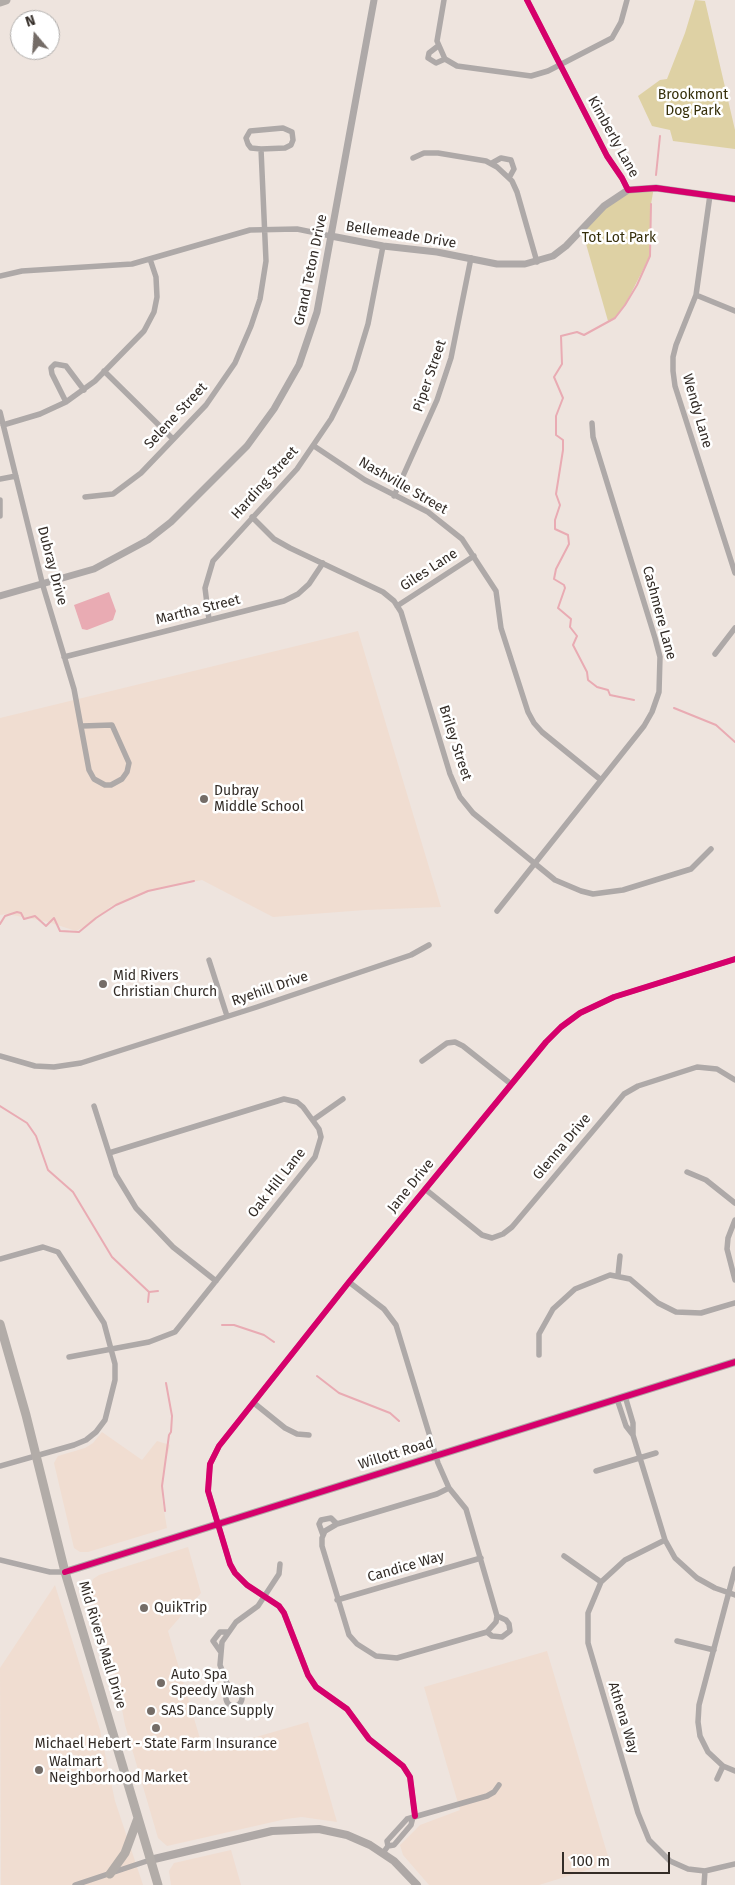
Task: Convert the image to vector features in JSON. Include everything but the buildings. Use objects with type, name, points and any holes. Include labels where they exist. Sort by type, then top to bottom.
[{"type":"main road","points":[[0,2],[6,0]]},
{"type":"main road","name":"Mid Rivers Mall Drive","points":[[0,1324],[37,1456],[65,1572],[158,1885]]},
{"type":"main road","name":"Willott Road","points":[[65,1572],[735,1362]]},
{"type":"main road","points":[[110,1874],[125,1852],[138,1818]]},
{"type":"main road","points":[[150,1860],[260,1833],[300,1828],[319,1829],[346,1835],[385,1850],[417,1885]]},
{"type":"street","name":"Grand Teton Drive","points":[[0,596],[43,586],[94,570],[148,540],[171,522],[247,446],[274,409],[299,365],[317,312],[374,0]]},
{"type":"street","points":[[444,0],[438,46],[445,59],[457,66],[531,76],[548,71],[612,38],[622,22],[627,0]]},
{"type":"street","name":"Kimberly Lane","points":[[528,0],[607,156],[628,190],[656,188],[735,199]]},
{"type":"street","points":[[438,46],[429,53],[428,58],[436,62],[445,59]]},
{"type":"street","points":[[282,128],[292,132],[294,140],[291,145],[285,148],[261,150],[252,148],[248,144],[246,138],[250,131],[282,128]]},
{"type":"street","name":"Selene Street","points":[[85,497],[107,495],[118,491],[140,473],[215,393],[243,346],[260,298],[265,274],[261,150]]},
{"type":"street","points":[[413,158],[430,153],[492,163],[509,178],[517,192],[537,262]]},
{"type":"street","points":[[492,163],[501,158],[511,160],[514,169],[509,178]]},
{"type":"street","name":"Bellemeade Drive","points":[[0,276],[22,271],[123,265],[150,259],[239,232],[265,228],[297,230],[383,246],[437,252],[512,265],[537,262],[553,256],[566,246],[604,206],[628,190]]},
{"type":"street","name":"Wendy Lane","points":[[710,195],[696,294],[676,345],[673,357],[673,371],[675,386],[735,572]]},
{"type":"street","name":"Harding Street","points":[[209,620],[205,594],[209,570],[219,552],[280,489],[314,446],[330,420],[354,370],[371,309],[383,246]]},
{"type":"street","name":"Piper Street","points":[[394,496],[437,400],[451,358],[471,258]]},
{"type":"street","points":[[3,425],[40,414],[66,402],[84,390],[144,331],[150,322],[157,298],[156,277],[150,259]]},
{"type":"street","points":[[696,294],[735,311]]},
{"type":"street","points":[[66,402],[52,374],[51,368],[55,364],[66,366],[84,390]]},
{"type":"street","points":[[104,371],[173,439]]},
{"type":"street","name":"Dubray Drive","points":[[0,412],[43,586],[82,726],[91,774],[99,783],[111,785],[124,777],[129,763],[112,725],[82,726]]},
{"type":"street","name":"Cashmere Lane","points":[[497,911],[639,732],[652,712],[659,692],[661,675],[660,657],[593,437],[592,423]]},
{"type":"street","name":"Nashville Street","points":[[314,446],[365,480],[439,519],[462,539],[496,591],[501,628],[528,712],[534,723],[542,732],[601,780]]},
{"type":"street","points":[[0,479],[16,476]]},
{"type":"street","points":[[0,500],[0,516]]},
{"type":"street","points":[[252,517],[274,539],[383,592],[397,606]]},
{"type":"street","name":"Giles Lane","points":[[397,606],[474,556]]},
{"type":"street","name":"Martha Street","points":[[64,657],[284,601],[298,594],[316,576],[323,563]]},
{"type":"street","name":"Briley Street","points":[[397,606],[450,774],[460,797],[473,813],[534,863],[567,886],[593,894],[607,893],[623,890],[691,869],[711,849]]},
{"type":"street","points":[[715,654],[735,628]]},
{"type":"street","name":"Ryehill Drive","points":[[0,1056],[35,1066],[70,1065],[227,1016],[411,955],[429,945]]},
{"type":"street","name":"Jane Drive","points":[[414,1816],[412,1787],[403,1766],[369,1739],[347,1709],[316,1687],[308,1674],[279,1606],[265,1595],[247,1585],[235,1573],[230,1564],[208,1490],[210,1464],[219,1446],[349,1282],[551,1037],[586,1010],[614,997],[735,959]]},
{"type":"street","points":[[209,960],[227,1016]]},
{"type":"street","points":[[422,1061],[446,1043],[455,1042],[463,1046],[511,1084]]},
{"type":"street","name":"Glenna Drive","points":[[424,1190],[482,1235],[492,1238],[503,1234],[512,1227],[624,1094],[638,1086],[697,1067],[717,1069],[735,1080]]},
{"type":"street","name":"Oak Hill Lane","points":[[69,1357],[149,1342],[175,1332],[315,1157],[321,1137],[319,1128],[297,1102],[284,1099],[109,1153]]},
{"type":"street","points":[[313,1120],[343,1099]]},
{"type":"street","points":[[94,1106],[116,1174],[126,1193],[144,1219],[173,1247],[216,1281]]},
{"type":"street","points":[[687,1172],[706,1180],[735,1203]]},
{"type":"street","points":[[735,1220],[728,1238],[728,1249],[735,1280]]},
{"type":"street","points":[[0,1259],[43,1247],[58,1252],[104,1323],[112,1349],[115,1380],[105,1420],[86,1440],[0,1466]]},
{"type":"street","points":[[618,1275],[620,1256]]},
{"type":"street","points":[[539,1355],[539,1334],[553,1309],[575,1289],[610,1275],[618,1275],[637,1283],[658,1303],[676,1312],[701,1313],[735,1303]]},
{"type":"street","points":[[336,1524],[331,1518],[321,1520],[319,1524],[323,1535],[322,1546],[349,1635],[356,1644],[376,1656],[396,1658],[487,1632],[496,1622],[497,1616],[466,1509],[449,1488],[435,1455],[396,1325],[384,1309],[349,1282]]},
{"type":"street","points":[[625,1396],[634,1423],[633,1435]]},
{"type":"street","points":[[617,1399],[626,1426],[633,1435],[665,1540],[675,1558],[688,1572],[706,1584],[732,1594]]},
{"type":"street","points":[[254,1403],[285,1428],[297,1434],[309,1435]]},
{"type":"street","points":[[596,1471],[656,1453]]},
{"type":"street","points":[[323,1535],[325,1531],[336,1524],[437,1494],[449,1488]]},
{"type":"street","name":"Athena Way","points":[[665,1540],[625,1560],[601,1582],[588,1613],[588,1644],[648,1840],[661,1855],[679,1866],[705,1871],[735,1864]]},
{"type":"street","points":[[564,1556],[601,1582]]},
{"type":"street","name":"Candice Way","points":[[338,1600],[481,1558]]},
{"type":"street","name":"Willott Road","points":[[0,1560],[50,1572],[65,1572]]},
{"type":"street","points":[[230,1691],[221,1672],[220,1650],[227,1632],[236,1622],[258,1606],[279,1574],[280,1564]]},
{"type":"street","points":[[735,1569],[732,1594],[699,1705],[698,1722],[704,1745],[723,1766],[735,1772]]},
{"type":"street","points":[[487,1632],[492,1636],[502,1637],[510,1631],[506,1620],[497,1616]]},
{"type":"street","points":[[677,1640],[714,1650]]},
{"type":"street","points":[[717,1780],[723,1766]]},
{"type":"street","points":[[385,1850],[386,1841],[407,1819],[487,1796],[494,1792],[499,1785]]},
{"type":"street","points":[[75,1885],[150,1860]]},
{"type":"street","points":[[704,1885],[705,1871]]},
{"type":"shaded area","points":[[109,592],[116,611],[113,620],[87,630],[82,629],[74,605]]},
{"type":"shaded area","name":"Dubray Middle School","points":[[358,631],[441,907],[365,910],[273,917],[202,880],[156,889],[110,907],[92,923],[76,931],[48,922],[7,914],[0,915],[0,718]]},
{"type":"shaded area","points":[[102,1432],[142,1460],[157,1441],[170,1445],[163,1472],[162,1499],[167,1528],[88,1552],[80,1552],[74,1548],[54,1463],[58,1456],[85,1448],[93,1443]]},
{"type":"shaded area","points":[[188,1547],[201,1593],[168,1631],[204,1752],[308,1722],[337,1822],[302,1817],[286,1819],[167,1846],[158,1838],[125,1725],[116,1677],[90,1589],[93,1579],[99,1575]]},
{"type":"shaded area","points":[[55,1585],[100,1730],[115,1801],[143,1885],[1,1885],[0,1668]]},
{"type":"shaded area","points":[[547,1651],[610,1863],[539,1885],[429,1885],[403,1855],[400,1845],[420,1825],[460,1810],[424,1687]]},
{"type":"shaded area","points":[[231,1850],[241,1885],[171,1885],[169,1871],[174,1863]]},
{"type":"green space","name":"Brookmont Dog Park","points":[[695,0],[705,1],[735,130],[735,149],[673,141],[670,130],[652,126],[638,96],[660,80],[667,79],[685,33]]},
{"type":"green space","name":"Tot Lot Park","points":[[654,187],[651,204],[650,256],[625,305],[615,318],[608,321],[582,230],[621,193]]},
{"type":"waterway","points":[[656,175],[660,136]]},
{"type":"waterway","points":[[634,700],[610,695],[608,690],[597,687],[588,680],[587,672],[573,645],[577,636],[570,627],[571,619],[558,608],[565,588],[564,585],[554,579],[556,569],[569,544],[568,535],[555,529],[555,520],[560,505],[556,494],[563,450],[563,440],[556,435],[556,416],[563,398],[554,377],[562,364],[561,336],[577,332],[584,335],[615,318],[637,285],[650,256],[651,204]]},
{"type":"waterway","points":[[674,708],[716,725],[735,742]]},
{"type":"waterway","points":[[0,924],[5,916],[17,912],[21,913],[24,919],[35,916],[46,926],[54,918],[60,931],[79,932],[116,905],[148,891],[194,881]]},
{"type":"waterway","points":[[0,1106],[27,1123],[36,1136],[48,1170],[73,1192],[112,1257],[149,1292],[158,1291]]},
{"type":"waterway","points":[[148,1302],[149,1292]]},
{"type":"waterway","points":[[222,1325],[234,1325],[264,1335],[274,1342]]},
{"type":"waterway","points":[[317,1376],[339,1393],[390,1413],[399,1421]]},
{"type":"waterway","points":[[165,1511],[162,1486],[172,1416],[166,1383]]},
{"type":"cycle path","points":[[527,0],[607,156],[628,190],[656,188],[735,199]]},
{"type":"cycle path","points":[[415,1816],[410,1777],[403,1766],[369,1739],[347,1709],[316,1687],[308,1675],[284,1613],[279,1606],[247,1585],[235,1573],[230,1564],[208,1491],[210,1464],[219,1446],[349,1282],[546,1042],[561,1027],[580,1013],[614,997],[735,959]]},
{"type":"cycle path","points":[[65,1572],[735,1362]]},
{"type":"place","name":"Dubray Middle School","points":[[204,799]]},
{"type":"place","name":"Mid Rivers Christian Church","points":[[103,984]]},
{"type":"place","name":"QuikTrip","points":[[144,1608]]},
{"type":"place","name":"Auto Spa Speedy Wash","points":[[161,1683]]},
{"type":"place","name":"SAS Dance Supply","points":[[151,1711]]},
{"type":"place","name":"Michael Hebert - State Farm Insurance","points":[[156,1728]]},
{"type":"place","name":"Walmart Neighborhood Market","points":[[39,1770]]}]
